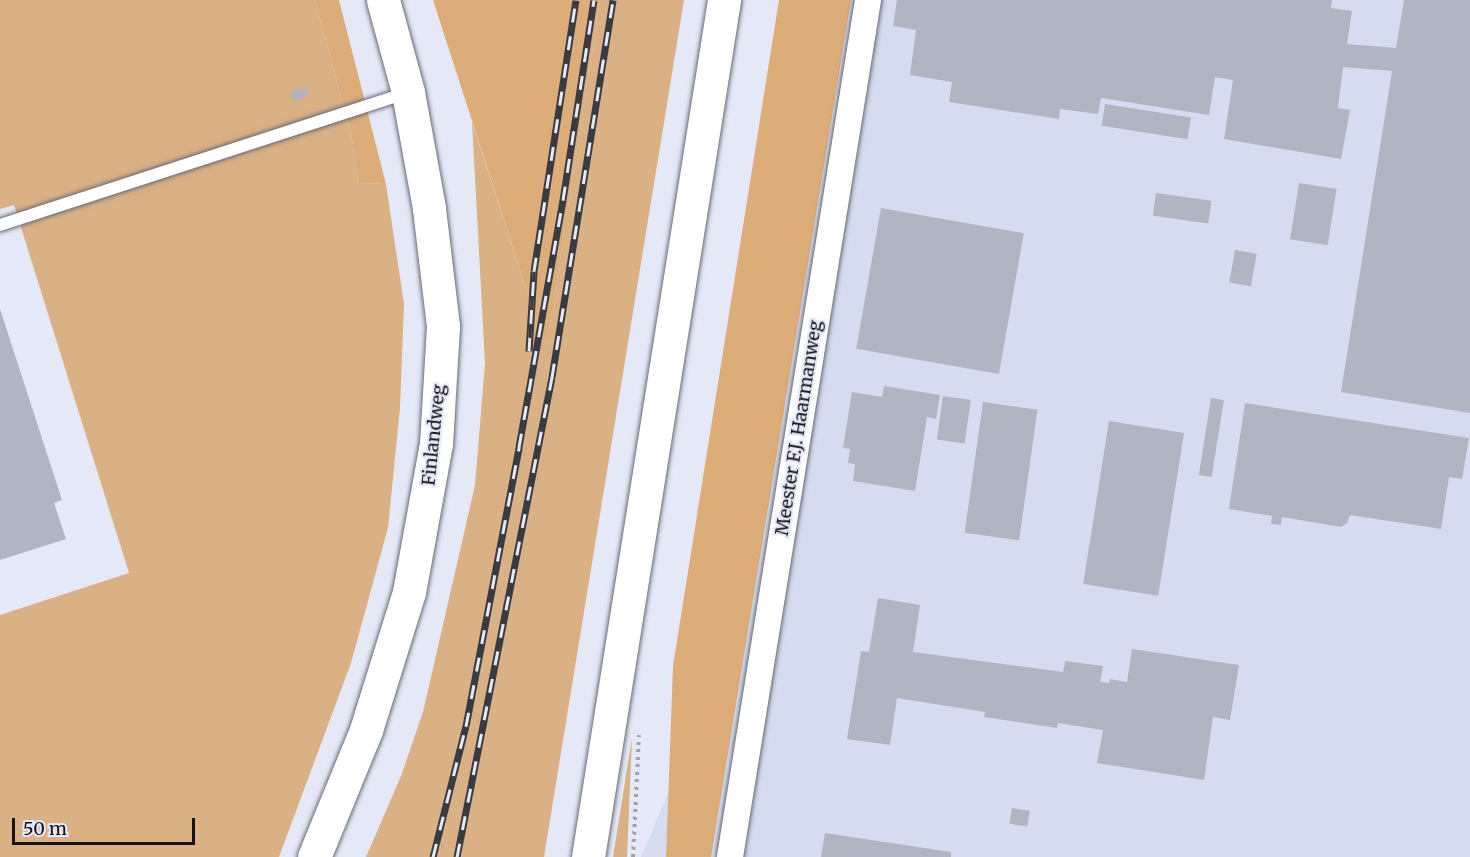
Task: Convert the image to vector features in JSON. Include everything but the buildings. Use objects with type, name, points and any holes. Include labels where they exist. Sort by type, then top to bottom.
[{"type":"street","name":"Finlandweg","points":[[314,857],[366,730],[409,592],[436,444],[443,326],[429,208],[408,93],[383,0]]},
{"type":"street","points":[[588,857],[724,0]]},
{"type":"street","name":"Meester F.J. Haarmanweg","points":[[730,857],[868,0]]},
{"type":"lane","points":[[0,225],[408,93]]},
{"type":"shaded area","points":[[0,0],[315,0],[352,138],[358,183],[386,184],[404,304],[400,408],[388,528],[351,663],[279,857],[0,857],[0,615],[129,573],[14,205],[0,209]]},
{"type":"shaded area","points":[[315,0],[339,0],[386,184],[358,183],[352,138]]},
{"type":"shaded area","points":[[433,0],[600,0],[547,344],[525,285]]},
{"type":"shaded area","points":[[600,0],[684,0],[544,857],[366,857],[401,776],[423,712],[475,485],[485,363],[472,122],[525,285],[547,343]]},
{"type":"shaded area","points":[[779,0],[851,0],[711,857],[666,857],[673,666]]},
{"type":"shaded area","points":[[821,0],[1470,0],[1470,857],[641,857],[703,710]]},
{"type":"shaded area","points":[[632,738],[627,857],[613,857]]},
{"type":"railway","points":[[529,351],[534,271],[576,0]]},
{"type":"railway","points":[[433,857],[466,726],[519,447],[563,200],[594,0]]},
{"type":"railway","points":[[457,857],[552,377],[613,0]]}]
